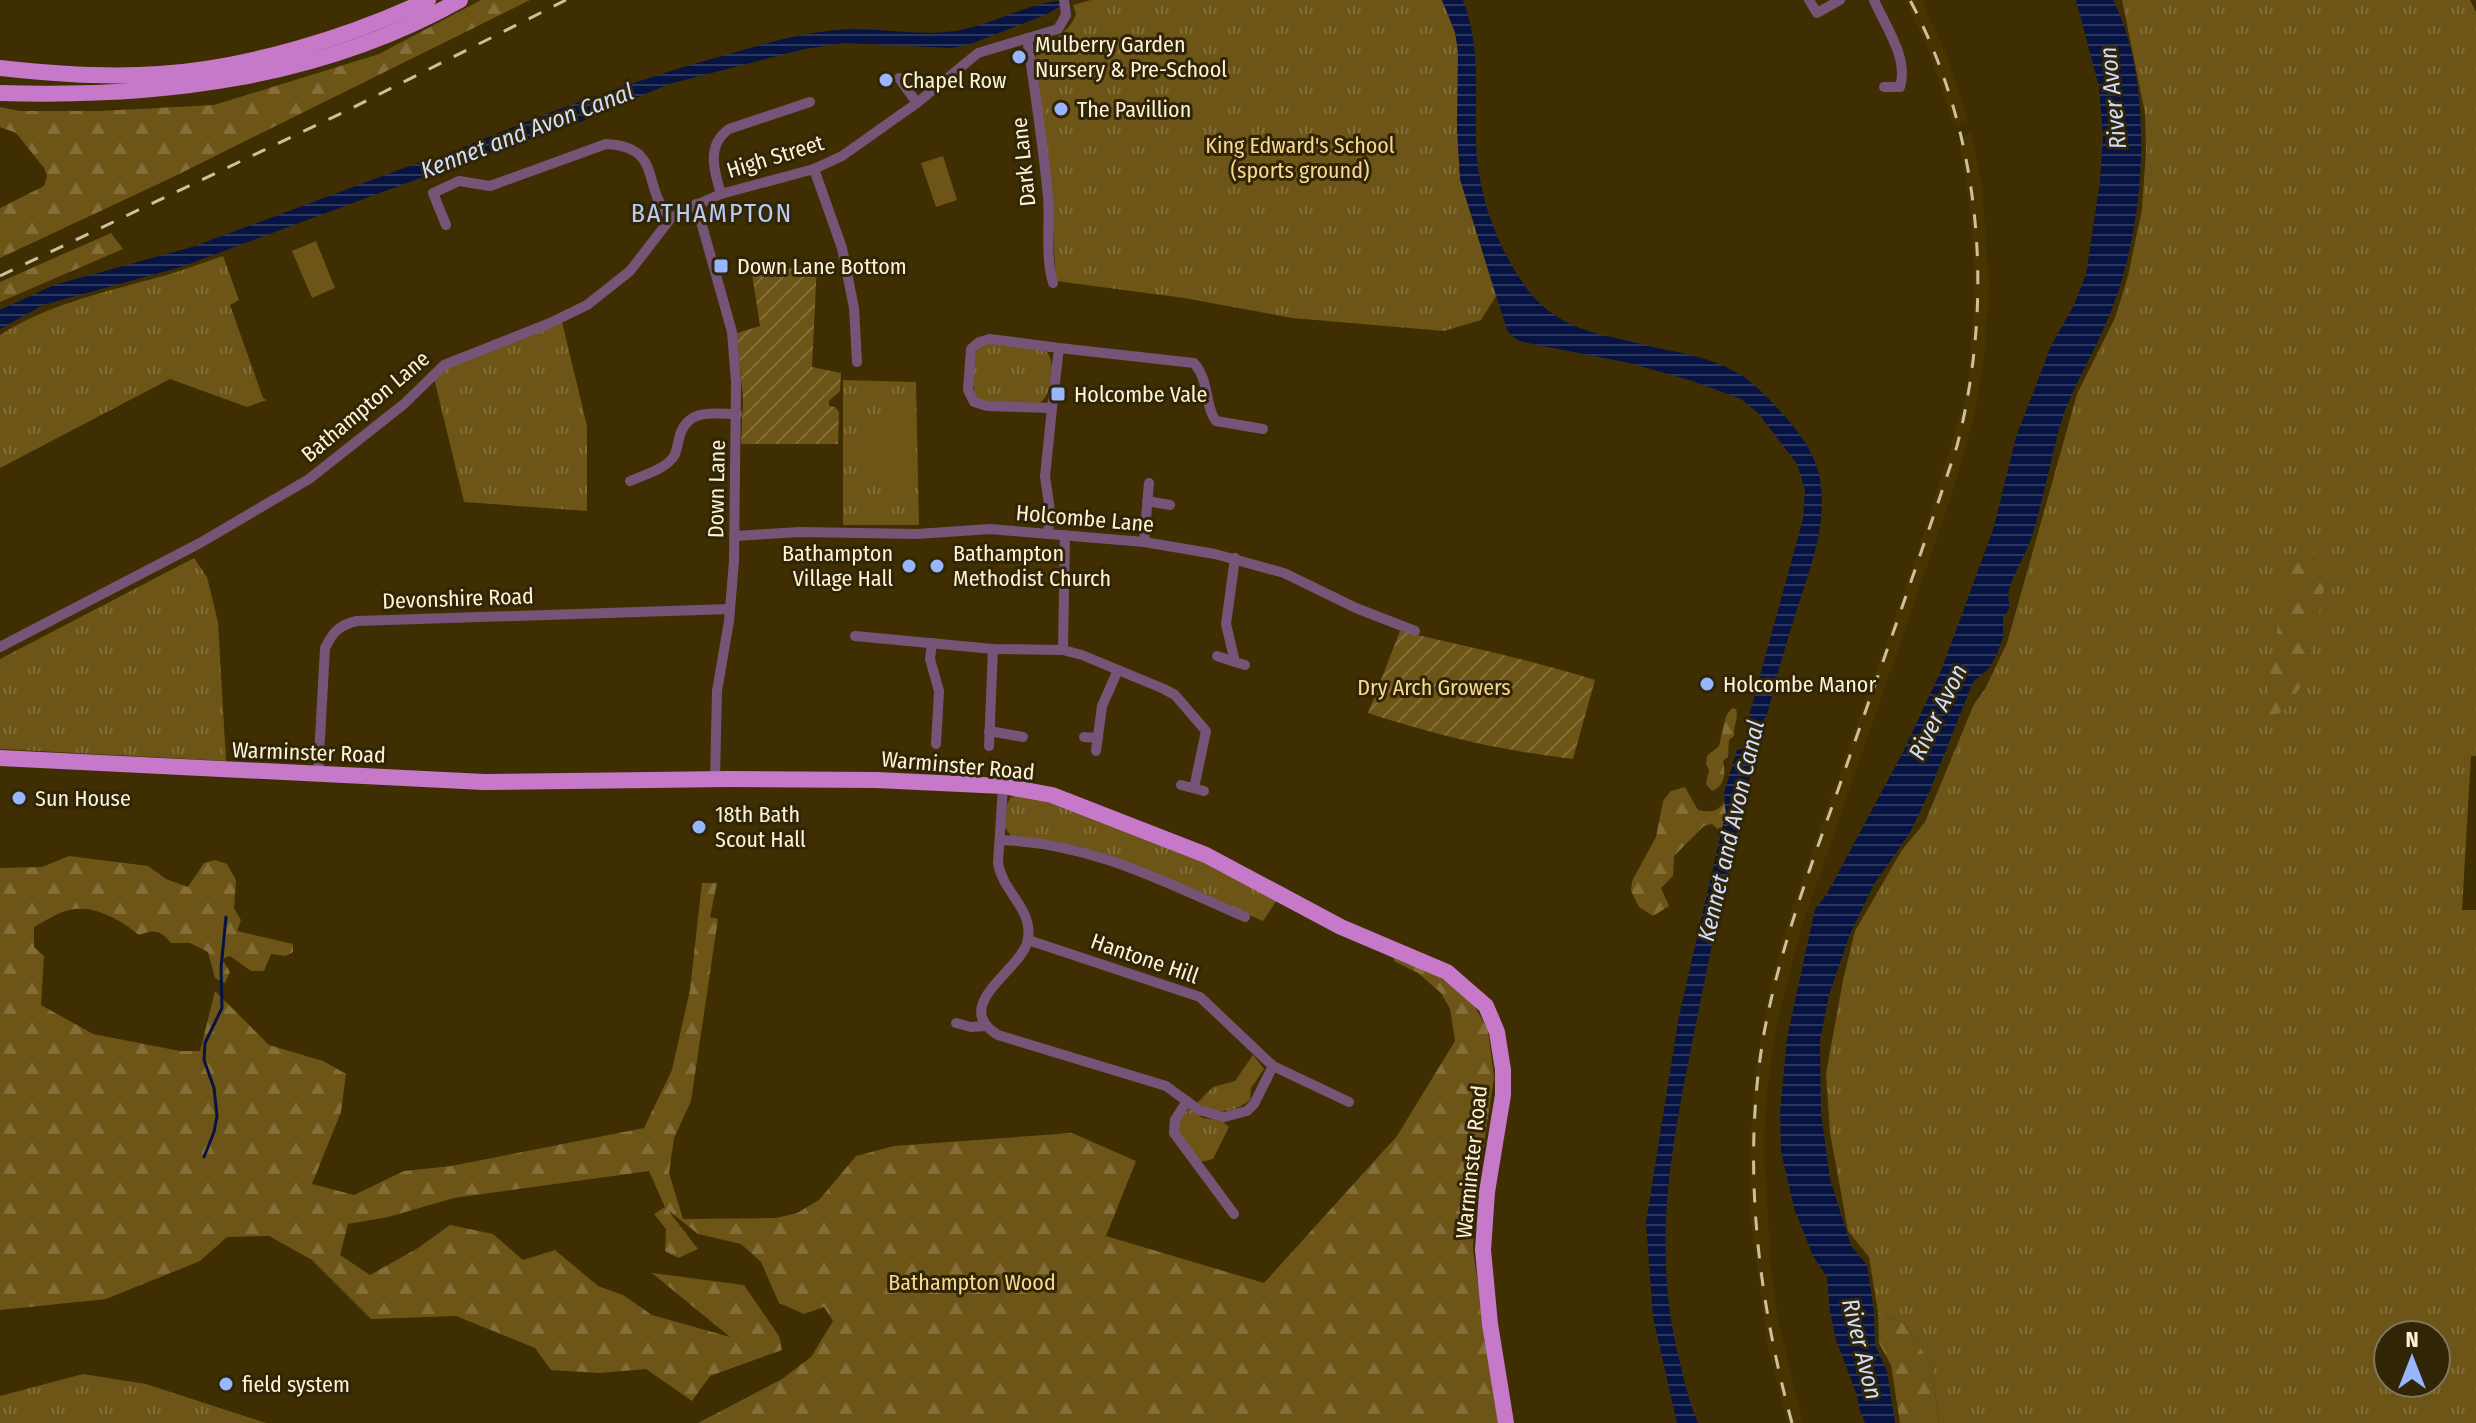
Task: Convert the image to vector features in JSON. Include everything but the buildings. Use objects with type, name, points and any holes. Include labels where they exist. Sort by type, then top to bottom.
[{"type":"highway","points":[[0,68],[50,74],[156,75],[220,67],[310,45],[428,0]]},
{"type":"highway","points":[[0,93],[104,93],[209,84],[269,73],[363,45],[460,0]]},
{"type":"highway","points":[[0,57],[114,70],[240,61]]},
{"type":"highway","points":[[0,86],[104,93]]},
{"type":"highway","name":"Warminster Road","points":[[0,758],[484,782],[876,780],[1003,786],[1052,795],[1206,855],[1341,927],[1447,972],[1486,1006],[1497,1032],[1503,1095],[1487,1192],[1483,1250],[1490,1324],[1506,1423]]},
{"type":"street","name":"High Street","points":[[696,204],[721,194],[814,169],[842,156],[917,103],[978,53],[1058,29],[1064,20],[1064,0]]},
{"type":"street","points":[[1809,0],[1817,13],[1840,0]]},
{"type":"street","points":[[1874,0],[1901,63],[1900,87],[1884,87]]},
{"type":"street","name":"Dark Lane","points":[[1027,38],[1041,127],[1048,200],[1049,269],[1053,283]]},
{"type":"street","points":[[899,78],[917,103]]},
{"type":"street","points":[[721,194],[713,158],[716,142],[722,134],[810,102]]},
{"type":"street","points":[[446,225],[433,193],[459,181],[490,186],[606,144],[624,145],[641,155],[650,169],[655,195],[671,218]]},
{"type":"street","points":[[814,169],[842,248],[854,308],[857,362]]},
{"type":"street","name":"Bathampton Lane","points":[[0,647],[200,543],[309,479],[404,404],[444,365],[587,305],[630,271],[671,218],[696,204]]},
{"type":"street","name":"Down Lane","points":[[696,204],[732,332],[737,414],[730,609],[717,691],[715,779]]},
{"type":"street","points":[[1052,408],[987,406],[974,402],[968,390],[971,349],[979,342],[990,339],[1194,363],[1207,388],[1212,416],[1216,421],[1263,429]]},
{"type":"street","points":[[1048,534],[1050,511],[1045,476],[1059,348]]},
{"type":"street","points":[[630,481],[663,466],[674,456],[682,430],[691,418],[704,413],[737,414]]},
{"type":"street","points":[[1144,542],[1149,483]]},
{"type":"street","points":[[1147,501],[1170,505]]},
{"type":"street","name":"Holcombe Lane","points":[[734,536],[800,532],[917,534],[977,529],[1144,542],[1235,558],[1298,578],[1356,608],[1415,631]]},
{"type":"street","points":[[1063,650],[1065,535]]},
{"type":"street","points":[[1217,656],[1240,663],[1226,624],[1235,558]]},
{"type":"street","name":"Devonshire Road","points":[[318,774],[325,648],[333,632],[344,624],[357,621],[730,609]]},
{"type":"street","points":[[855,636],[868,643],[1063,650],[1082,655],[1175,695],[1206,731],[1199,790],[1181,785]]},
{"type":"street","points":[[932,643],[930,659],[939,691],[933,715],[936,744]]},
{"type":"street","points":[[989,746],[993,649]]},
{"type":"street","points":[[1096,751],[1102,706],[1118,670]]},
{"type":"street","points":[[989,731],[1023,737]]},
{"type":"street","points":[[1084,737],[1098,738]]},
{"type":"street","points":[[1003,786],[1000,876],[1028,920],[1028,940],[1023,953],[985,998],[983,1019],[986,1026],[998,1035],[1166,1086],[1199,1110],[1224,1117],[1247,1111],[1254,1104],[1273,1066]]},
{"type":"street","points":[[1000,840],[1037,841],[1087,852],[1128,865],[1245,917]]},
{"type":"street","name":"Hantone Hill","points":[[1028,940],[1200,997],[1273,1066],[1349,1102]]},
{"type":"street","points":[[956,1023],[971,1027],[986,1026]]},
{"type":"street","points":[[1187,1101],[1175,1120],[1174,1133],[1234,1214]]},
{"type":"shaded area","points":[[1905,0],[1922,0],[1948,59],[1968,122],[1956,125],[1952,120],[1929,51]]},
{"type":"shaded area","points":[[1971,133],[1982,185],[1989,285],[1985,351],[1975,414],[1953,491],[1803,923],[1780,1009],[1772,1055],[1764,1152],[1771,1270],[1778,1319],[1803,1423],[1787,1423],[1768,1348],[1750,1216],[1750,1140],[1755,1073],[1772,978],[1791,911],[1914,563],[1963,407],[1969,375],[1975,287],[1971,216],[1959,136]]},
{"type":"shaded area","points":[[998,546],[1060,547],[1060,583],[1036,583],[1036,568],[998,568]]},
{"type":"green space","points":[[481,0],[530,0],[171,178],[0,258],[0,208],[44,186],[47,176],[16,133],[0,127],[0,107],[20,111],[100,111],[214,105],[379,54]]},
{"type":"green space","name":"King Edward's School (sports ground)","points":[[1091,0],[1442,0],[1455,32],[1458,51],[1460,179],[1496,296],[1481,320],[1444,331],[1292,318],[1184,298],[1056,281],[1051,200],[1032,62],[1073,22],[1076,14],[1073,5]]},
{"type":"green space","points":[[2122,0],[2470,0],[2476,12],[2476,756],[2471,756],[2462,910],[2476,910],[2476,1423],[1939,1423],[1932,1366],[1905,1324],[1878,1312],[1869,1257],[1848,1231],[1830,1133],[1826,1074],[1855,931],[1902,850],[1925,822],[1974,704],[1985,689],[2007,643],[2077,394],[2115,318],[2128,276],[2142,209],[2145,113]]},
{"type":"green space","points":[[943,156],[957,200],[936,207],[921,163]]},
{"type":"green space","points":[[111,233],[123,249],[0,302],[0,282]]},
{"type":"green space","points":[[316,241],[335,288],[312,298],[292,251]]},
{"type":"green space","points":[[223,256],[239,300],[230,305],[263,398],[267,400],[247,407],[170,379],[0,468],[0,335],[55,308]]},
{"type":"green space","points":[[817,264],[812,367],[841,373],[840,391],[829,401],[829,406],[839,412],[838,444],[741,444],[743,400],[737,333],[760,326],[752,274]]},
{"type":"green space","points":[[562,322],[587,426],[587,511],[464,502],[434,378],[452,365]]},
{"type":"green space","points":[[990,343],[1046,351],[1052,371],[1050,387],[1043,400],[1038,404],[987,402],[977,398],[972,379],[973,364],[980,345]]},
{"type":"green space","points":[[843,380],[916,382],[919,525],[843,525]]},
{"type":"green space","points":[[904,419],[905,483],[862,484],[860,421]]},
{"type":"green space","points":[[2311,550],[2325,562],[2326,580],[2303,684],[2285,708],[2268,723],[2263,722],[2287,566]]},
{"type":"green space","points":[[194,558],[207,577],[218,622],[226,761],[0,749],[0,659]]},
{"type":"green space","name":"Dry Arch Growers","points":[[1400,631],[1595,680],[1573,759],[1469,741],[1368,713]]},
{"type":"green space","points":[[1732,708],[1737,713],[1734,736],[1729,740],[1728,757],[1723,761],[1722,782],[1712,791],[1706,784],[1709,770],[1707,756],[1719,746],[1726,716]]},
{"type":"green space","points":[[1685,787],[1698,810],[1713,811],[1724,802],[1726,812],[1721,832],[1712,824],[1704,826],[1674,856],[1673,876],[1661,888],[1669,906],[1653,916],[1639,907],[1631,891],[1632,881],[1656,837],[1663,801],[1671,791]]},
{"type":"green space","points":[[1021,795],[1049,802],[1218,866],[1277,900],[1263,921],[1109,856],[1078,846],[1012,837],[1005,828],[1007,804],[1011,797]]},
{"type":"green space","name":"Bathampton Wood","points":[[69,856],[148,866],[166,879],[188,887],[204,863],[215,860],[227,864],[236,880],[234,908],[241,920],[237,931],[293,944],[293,952],[286,956],[271,954],[264,971],[251,971],[230,956],[222,959],[230,972],[225,983],[215,978],[208,952],[190,943],[171,943],[157,932],[139,935],[97,911],[69,910],[34,927],[34,947],[44,956],[41,1005],[93,1034],[180,1051],[200,1051],[215,991],[269,1045],[323,1061],[346,1074],[341,1112],[312,1184],[354,1195],[404,1171],[451,1166],[644,1128],[672,1070],[690,990],[702,883],[717,883],[710,917],[718,919],[691,1101],[674,1138],[669,1173],[683,1219],[776,1218],[797,1213],[819,1200],[856,1156],[894,1146],[1072,1133],[1136,1161],[1106,1236],[1264,1283],[1397,1136],[1455,1041],[1450,1009],[1441,993],[1418,973],[1394,961],[1394,958],[1438,976],[1459,989],[1471,1000],[1488,1030],[1494,1077],[1474,1209],[1473,1251],[1500,1423],[698,1423],[782,1379],[811,1357],[833,1321],[824,1307],[804,1314],[779,1303],[761,1262],[741,1244],[698,1234],[668,1210],[698,1249],[678,1258],[665,1251],[666,1229],[654,1214],[665,1207],[649,1171],[454,1198],[388,1217],[348,1224],[340,1255],[370,1275],[418,1248],[450,1225],[493,1234],[523,1260],[555,1250],[598,1286],[623,1295],[652,1315],[730,1337],[652,1273],[744,1285],[779,1336],[782,1350],[710,1376],[692,1401],[646,1369],[600,1373],[551,1370],[535,1348],[456,1316],[371,1319],[312,1260],[269,1236],[227,1237],[200,1261],[106,1299],[0,1310],[0,868],[42,867]]},
{"type":"green space","points":[[1253,1055],[1264,1069],[1251,1088],[1250,1100],[1224,1111],[1197,1103],[1213,1087],[1235,1081]]},
{"type":"green space","points":[[1189,1109],[1203,1118],[1221,1120],[1229,1127],[1213,1159],[1200,1162],[1178,1131],[1178,1121]]},
{"type":"green space","points":[[1878,1312],[1905,1324],[1932,1366],[1939,1423],[1900,1423],[1891,1365],[1879,1343]]},
{"type":"green space","points":[[83,1374],[146,1384],[266,1423],[0,1423],[0,1396]]},
{"type":"water","name":"Kennet and Avon Canal","points":[[1071,0],[1045,15],[968,45],[951,48],[845,43],[805,49],[669,84],[580,122],[453,163],[181,267],[43,305],[0,329],[0,310],[54,285],[192,247],[649,78],[775,41],[815,33],[860,29],[923,33],[955,31],[1041,4]]},
{"type":"water","name":"Kennet and Avon Canal","points":[[1442,0],[1463,0],[1469,18],[1475,53],[1476,143],[1480,181],[1499,239],[1528,290],[1553,314],[1581,328],[1701,358],[1739,374],[1765,395],[1794,427],[1809,450],[1819,475],[1822,512],[1815,550],[1767,715],[1755,739],[1755,756],[1687,1066],[1673,1150],[1668,1191],[1666,1273],[1679,1359],[1698,1423],[1677,1423],[1653,1317],[1646,1222],[1679,1016],[1726,812],[1724,793],[1737,750],[1743,749],[1749,737],[1749,716],[1803,519],[1805,490],[1797,464],[1758,413],[1741,399],[1693,381],[1629,363],[1523,342],[1507,330],[1460,179],[1458,51],[1455,32]]},
{"type":"water","name":"River Avon","points":[[2076,0],[2113,0],[2127,35],[2136,73],[2141,157],[2138,200],[2122,281],[2063,418],[2031,539],[2009,590],[2009,607],[2003,617],[2003,637],[1996,656],[1989,668],[1973,682],[1909,834],[1874,884],[1850,934],[1829,995],[1820,1040],[1821,1114],[1830,1179],[1851,1246],[1867,1265],[1875,1345],[1887,1372],[1895,1423],[1865,1423],[1836,1340],[1827,1277],[1813,1256],[1794,1208],[1781,1151],[1780,1113],[1787,1038],[1815,909],[1827,894],[1903,752],[1941,671],[1994,527],[2016,437],[2051,346],[2074,305],[2086,274],[2100,182],[2103,136],[2099,87]]},
{"type":"waterway","points":[[204,1157],[217,1116],[214,1088],[204,1060],[205,1043],[222,1008],[221,968],[226,917]]},
{"type":"railway","points":[[0,276],[346,111],[566,0]]},
{"type":"railway","points":[[1792,1423],[1770,1329],[1757,1232],[1754,1136],[1763,1039],[1795,913],[1957,446],[1969,390],[1976,333],[1978,276],[1975,218],[1967,162],[1953,106],[1934,52],[1910,0]]},
{"type":"place","name":"Mulberry Garden Nursery & Pre-School","points":[[1019,57]]},
{"type":"place","name":"Chapel Row","points":[[886,80]]},
{"type":"place","name":"The Pavillion","points":[[1061,109]]},
{"type":"place","name":"Down Lane Bottom","points":[[721,266]]},
{"type":"place","name":"Holcombe Vale","points":[[1058,394]]},
{"type":"place","name":"Bathampton Village Hall","points":[[909,566]]},
{"type":"place","name":"Bathampton Methodist Church","points":[[937,566]]},
{"type":"place","name":"Holcombe Manor","points":[[1707,684]]},
{"type":"place","name":"Sun House","points":[[19,798]]},
{"type":"place","name":"18th Bath Scout Hall","points":[[699,827]]},
{"type":"place","name":"field system","points":[[226,1384]]},
{"type":"district","name":"BATHAMPTON","points":[[712,213]]}]
